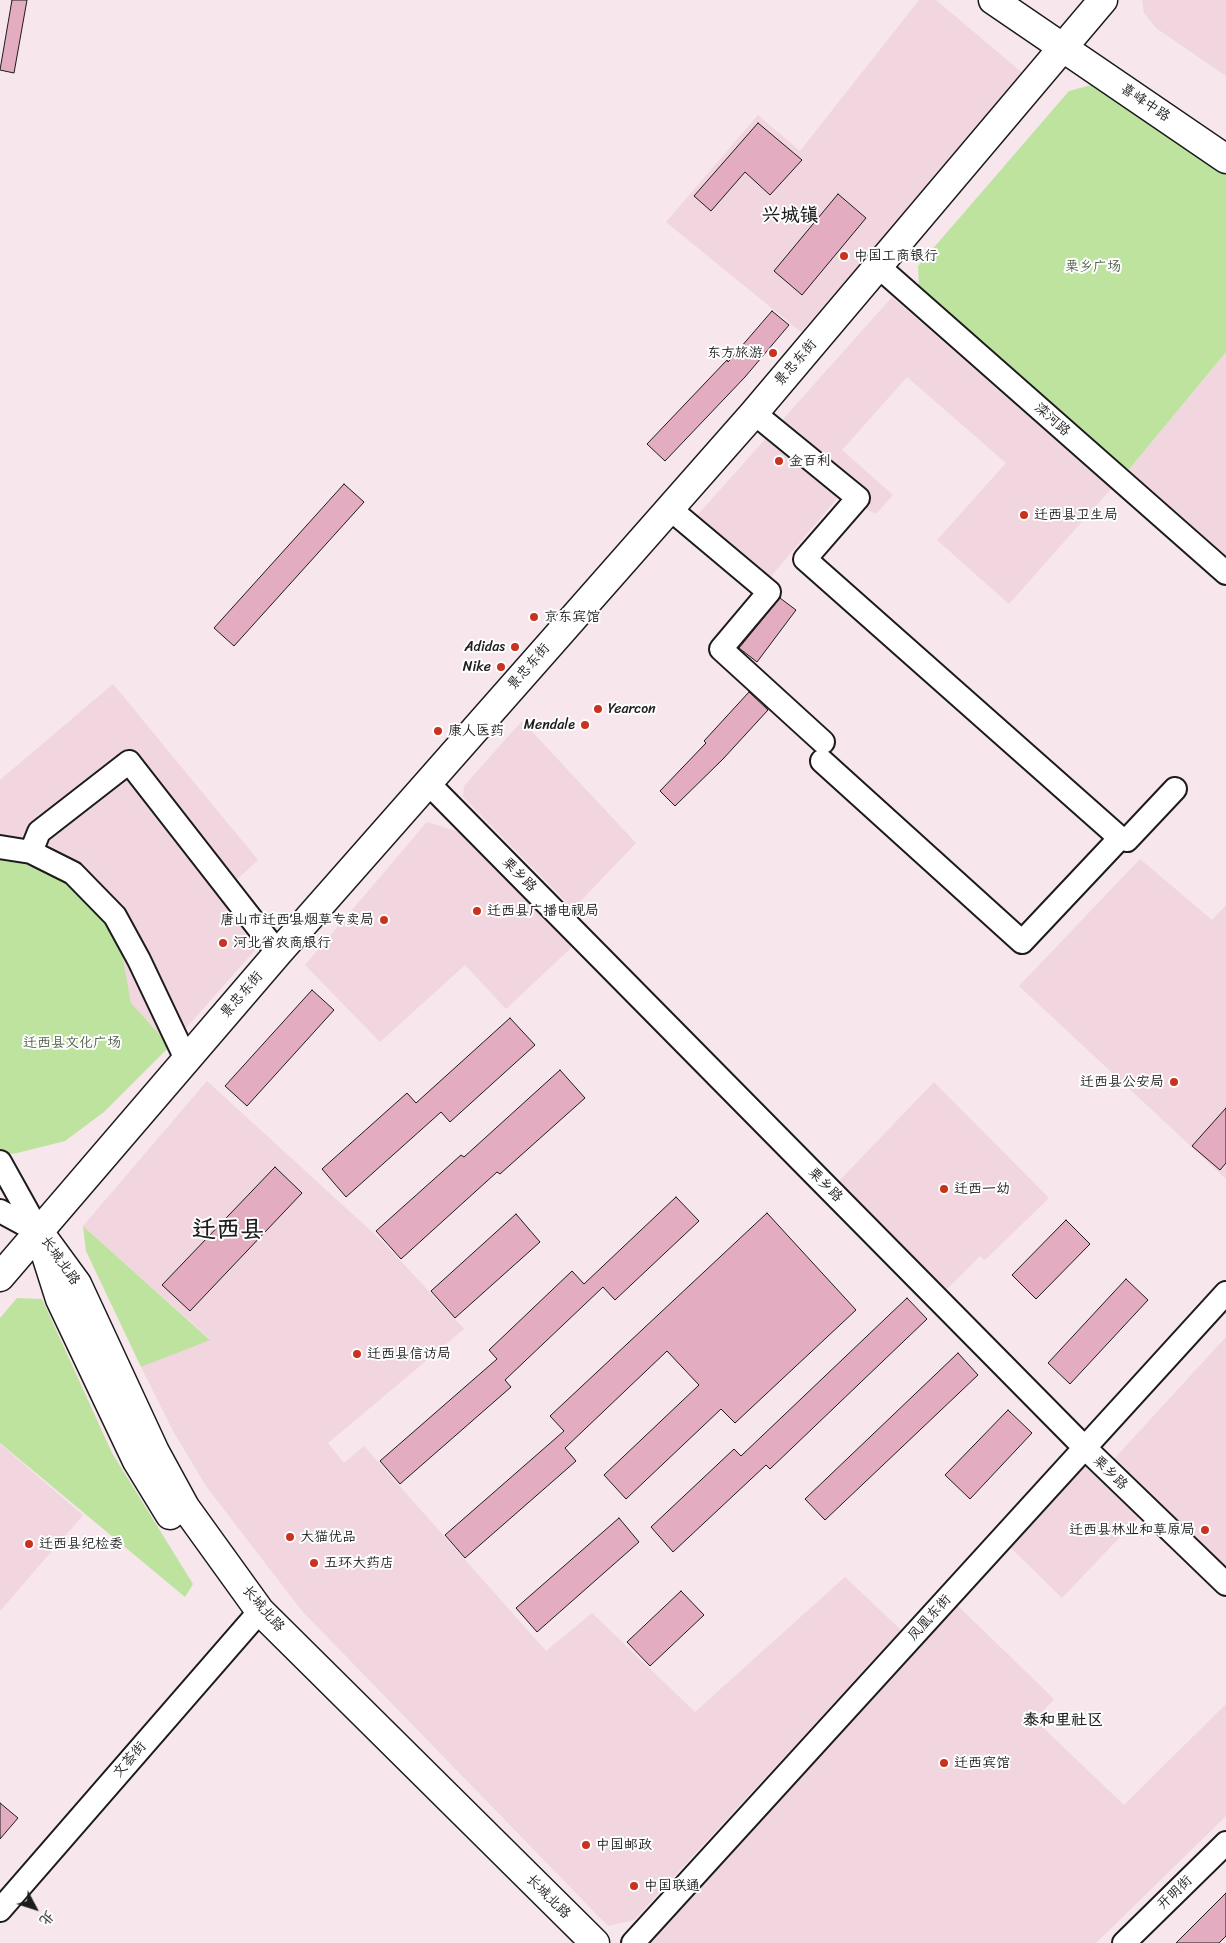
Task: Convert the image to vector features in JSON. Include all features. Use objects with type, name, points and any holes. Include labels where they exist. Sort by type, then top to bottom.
[{"type":"main road","points":[[994,0],[1069,40]]},
{"type":"main road","points":[[1027,0],[1069,40]]},
{"type":"main road","name":"景忠东街","points":[[0,1277],[186,1059],[427,782],[754,413],[1104,0]]},
{"type":"main road","name":"喜峰中路","points":[[1069,40],[1226,136]]},
{"type":"main road","name":"喜峰中路","points":[[1069,40],[1226,159]]},
{"type":"main road","name":"长城北路","points":[[39,1232],[60,1298],[137,1461],[182,1535],[255,1618],[569,1943]]},
{"type":"main road","name":"长城北路","points":[[255,1618],[595,1943]]},
{"type":"street","name":"滦河路","points":[[879,266],[1226,573]]},
{"type":"street","points":[[754,413],[858,498],[804,559],[1120,838],[1127,840],[1175,789]]},
{"type":"street","points":[[669,508],[769,592],[721,649],[823,751],[1022,942],[1120,838]]},
{"type":"street","points":[[31,852],[39,832],[129,762],[278,953]]},
{"type":"street","name":"栗乡路","points":[[427,782],[1085,1448],[1226,1584]]},
{"type":"street","points":[[0,847],[31,852],[73,873],[115,916],[139,960],[186,1059]]},
{"type":"street","points":[[0,1162],[39,1232]]},
{"type":"street","points":[[0,1211],[39,1232]]},
{"type":"street","name":"凤凰东街","points":[[634,1943],[1226,1293]]},
{"type":"street","name":"文荟街","points":[[0,1910],[255,1618]]},
{"type":"street","name":"开明街","points":[[1124,1943],[1226,1843]]},
{"type":"shaded area","points":[[919,0],[936,0],[1026,76],[801,332],[666,222],[758,115],[800,151]]},
{"type":"shaded area","points":[[1142,0],[1226,0],[1226,76],[1156,28],[1144,13]]},
{"type":"shaded area","points":[[892,297],[1111,489],[1009,604],[937,540],[1006,463],[907,377],[842,450],[893,495],[876,514],[840,495],[767,581],[694,519]]},
{"type":"shaded area","points":[[1226,352],[1226,562],[1126,473]]},
{"type":"shaded area","points":[[113,684],[258,860],[232,884],[271,932],[170,1046],[131,1003],[122,953],[14,860],[0,859],[0,780]]},
{"type":"shaded area","points":[[522,721],[636,843],[573,909],[463,797],[464,786]]},
{"type":"shaded area","points":[[427,822],[462,833],[573,946],[506,1009],[465,965],[380,1042],[305,965]]},
{"type":"shaded area","name":"迁西县公安局","points":[[1140,859],[1212,920],[1226,905],[1226,1179],[1019,986]]},
{"type":"shaded area","points":[[207,1081],[383,1242],[464,1329],[328,1443],[344,1463],[364,1446],[546,1651],[592,1613],[695,1712],[845,1577],[901,1630],[634,1920],[608,1926],[302,1611],[206,1486],[173,1431],[141,1367],[210,1339],[83,1226]]},
{"type":"shaded area","name":"迁西一幼","points":[[934,1082],[1049,1198],[985,1260],[980,1256],[946,1290],[839,1181]]},
{"type":"shaded area","points":[[1226,1337],[1226,1570],[1112,1461]]},
{"type":"shaded area","name":"迁西县纪检委","points":[[0,1444],[83,1515],[0,1611]]},
{"type":"shaded area","points":[[1085,1463],[1140,1516],[1062,1598],[1009,1546]]},
{"type":"shaded area","name":"迁西宾馆","points":[[956,1604],[1054,1699],[1035,1720],[1124,1805],[1226,1704],[1226,1816],[1096,1943],[643,1943]]},
{"type":"green space","name":"栗乡广场","points":[[1095,84],[1226,167],[1226,352],[1126,473],[919,289],[918,266],[1069,91]]},
{"type":"green space","name":"迁西县文化广场","points":[[0,859],[14,860],[59,878],[96,909],[122,953],[131,1003],[170,1046],[104,1112],[65,1141],[17,1153],[0,1155]]},
{"type":"green space","points":[[83,1226],[210,1340],[141,1367],[86,1251]]},
{"type":"green space","points":[[17,1298],[42,1299],[112,1453],[193,1584],[185,1597],[0,1443],[0,1318]]},
{"type":"building","points":[[12,0],[27,0],[14,73],[0,70]]},
{"type":"building","points":[[758,123],[802,160],[770,195],[745,172],[711,211],[694,196]]},
{"type":"building","points":[[838,194],[866,218],[802,295],[774,271]]},
{"type":"building","points":[[772,311],[789,325],[745,377],[665,461],[647,444],[727,360],[728,362]]},
{"type":"building","points":[[344,484],[364,502],[234,646],[214,628]]},
{"type":"building","points":[[780,598],[796,610],[757,662],[739,648]]},
{"type":"building","points":[[749,692],[768,710],[723,759],[675,806],[660,791],[706,743],[704,741]]},
{"type":"building","points":[[312,990],[334,1010],[247,1106],[225,1086]]},
{"type":"building","points":[[510,1018],[535,1045],[450,1122],[441,1112],[346,1197],[322,1169],[407,1093],[416,1103]]},
{"type":"building","points":[[560,1070],[585,1098],[500,1174],[497,1172],[401,1259],[376,1231],[461,1155],[464,1157]]},
{"type":"building","points":[[1226,1108],[1226,1163],[1220,1170],[1192,1146]]},
{"type":"building","points":[[275,1167],[302,1193],[190,1311],[162,1285]]},
{"type":"building","points":[[676,1197],[699,1221],[615,1300],[603,1287],[505,1380],[511,1387],[400,1484],[380,1461],[497,1359],[489,1350],[572,1271],[584,1284]]},
{"type":"building","points":[[767,1213],[856,1310],[735,1423],[721,1409],[626,1499],[604,1475],[699,1385],[667,1351],[565,1448],[576,1461],[465,1558],[445,1535],[564,1431],[550,1416]]},
{"type":"building","points":[[516,1214],[540,1242],[455,1318],[431,1291]]},
{"type":"building","points":[[1066,1220],[1090,1244],[1036,1299],[1012,1275]]},
{"type":"building","points":[[1126,1279],[1148,1300],[1070,1384],[1048,1363]]},
{"type":"building","points":[[907,1298],[927,1319],[770,1469],[766,1465],[673,1552],[651,1527],[734,1449],[741,1456]]},
{"type":"building","points":[[958,1353],[978,1375],[825,1520],[805,1499]]},
{"type":"building","points":[[1008,1410],[1032,1433],[970,1499],[945,1475]]},
{"type":"building","points":[[619,1518],[639,1542],[537,1632],[516,1608]]},
{"type":"building","points":[[681,1591],[704,1615],[650,1666],[627,1642]]},
{"type":"building","points":[[0,1803],[18,1818],[0,1839]]},
{"type":"building","points":[[1226,1893],[1226,1936],[1219,1943],[1176,1943]]},
{"type":"place","name":"中国工商银行","points":[[844,256]]},
{"type":"place","name":"东方旅游","points":[[773,353]]},
{"type":"place","name":"金百利","points":[[779,461]]},
{"type":"place","name":"迁西县卫生局","points":[[1024,515]]},
{"type":"place","name":"京东宾馆","points":[[534,617]]},
{"type":"place","name":"Adidas","points":[[515,647]]},
{"type":"place","name":"Nike","points":[[501,667]]},
{"type":"place","name":"Yearcon","points":[[598,709]]},
{"type":"place","name":"Mendale","points":[[585,725]]},
{"type":"place","name":"康人医药","points":[[438,731]]},
{"type":"place","name":"迁西县广播电视局","points":[[477,911]]},
{"type":"place","name":"唐山市迁西县烟草专卖局","points":[[384,920]]},
{"type":"place","name":"河北省农商银行","points":[[223,943]]},
{"type":"place","name":"迁西县公安局","points":[[1174,1082]]},
{"type":"place","name":"迁西一幼","points":[[944,1189]]},
{"type":"place","name":"迁西县信访局","points":[[357,1354]]},
{"type":"place","name":"迁西县林业和草原局","points":[[1205,1530]]},
{"type":"place","name":"大猫优品","points":[[290,1537]]},
{"type":"place","name":"迁西县纪检委","points":[[29,1544]]},
{"type":"place","name":"五环大药店","points":[[314,1563]]},
{"type":"place","name":"迁西宾馆","points":[[944,1763]]},
{"type":"place","name":"中国邮政","points":[[586,1845]]},
{"type":"place","name":"中国联通","points":[[634,1886]]},
{"type":"district","name":"兴城镇","points":[[790,216]]},
{"type":"district","name":"迁西县","points":[[228,1231]]},
{"type":"district","name":"泰和里社区","points":[[1063,1721]]}]
